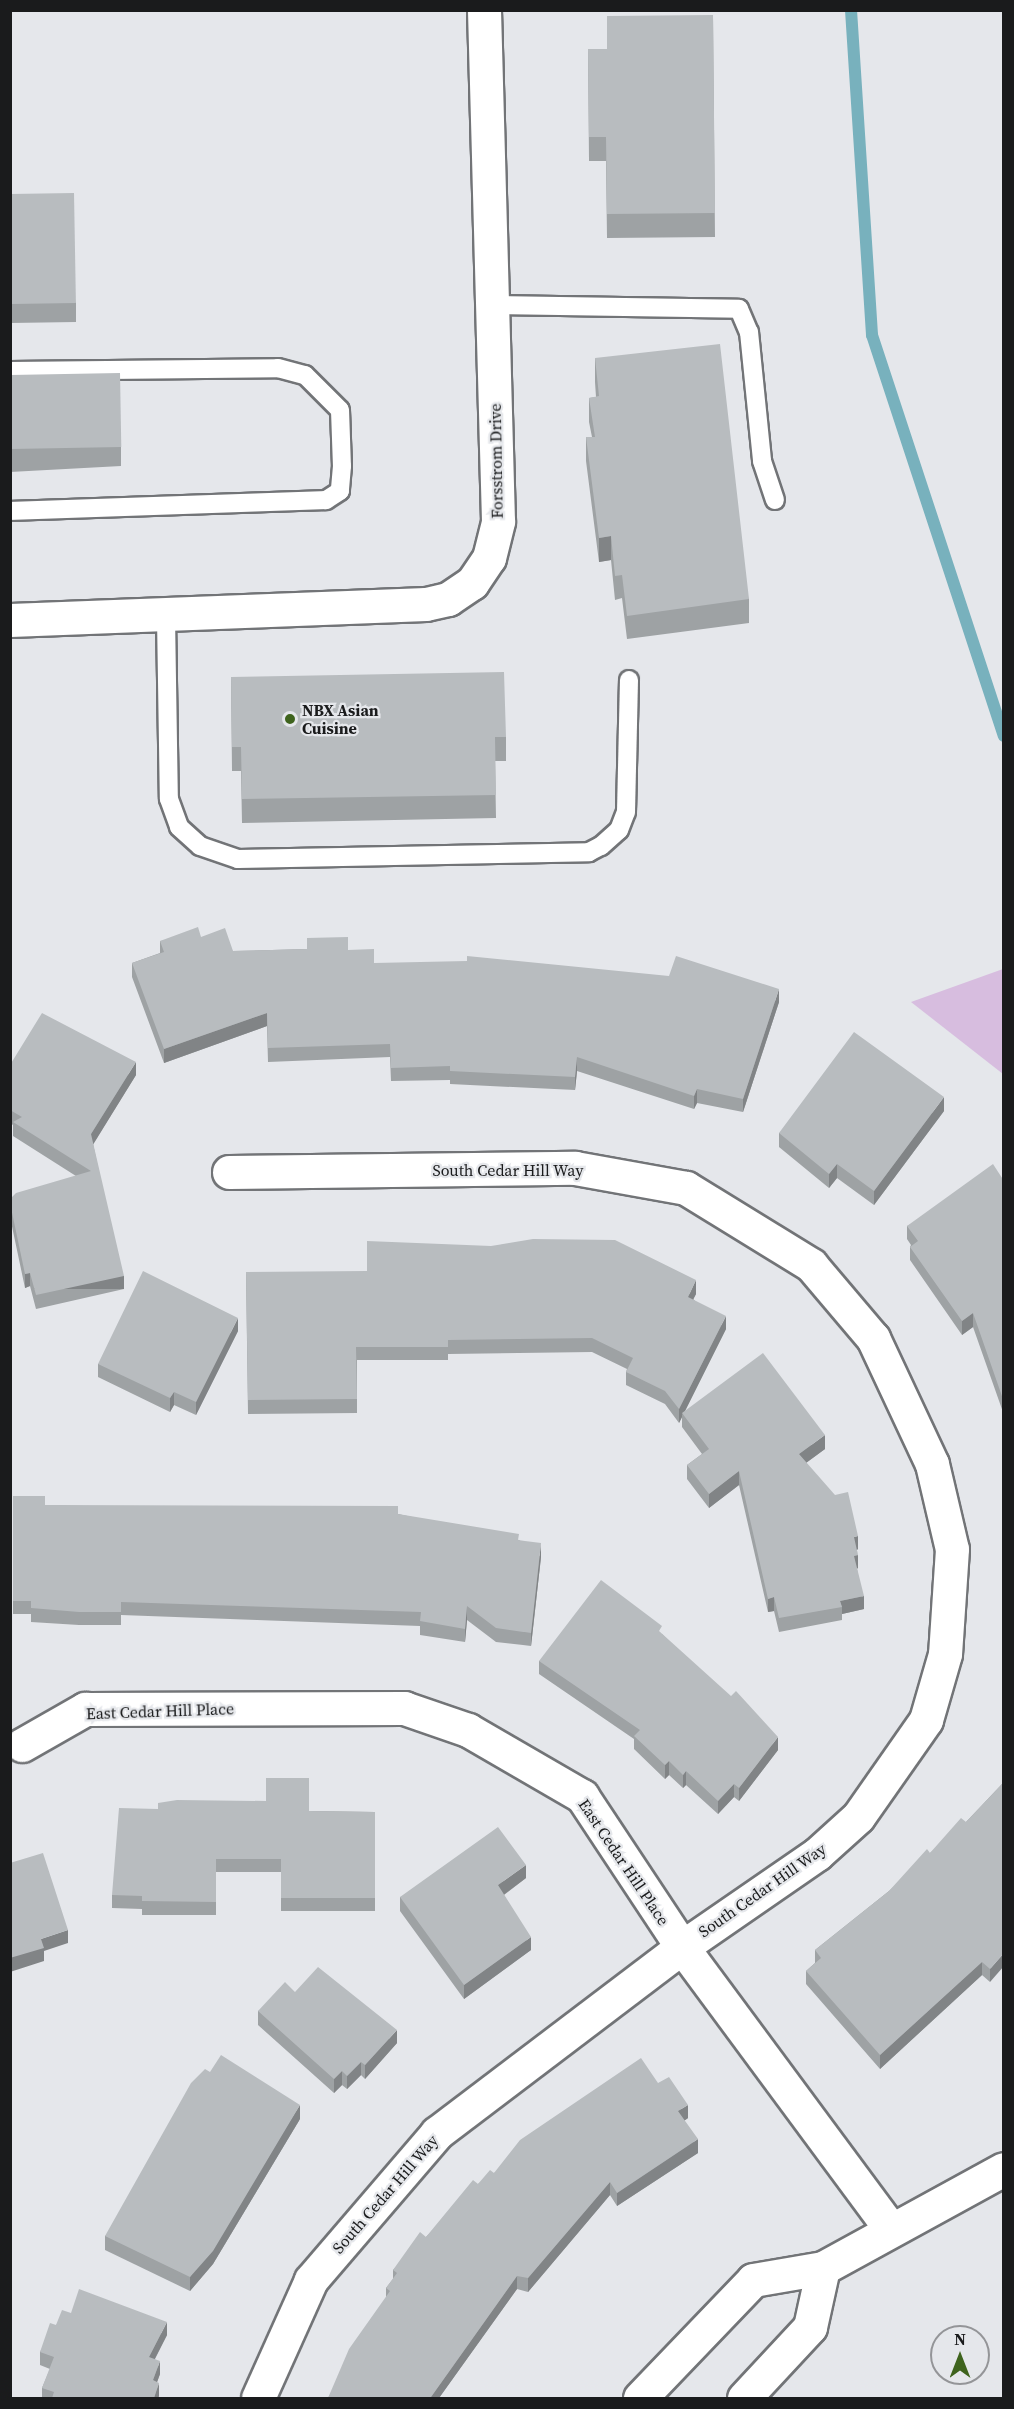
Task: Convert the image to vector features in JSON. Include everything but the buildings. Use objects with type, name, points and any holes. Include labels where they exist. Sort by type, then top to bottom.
[{"type":"street","name":"Forsstrom Drive","points":[[10,620],[166,617],[426,604],[448,599],[472,583],[489,558],[498,521],[494,305],[484,10]]},
{"type":"street","name":"South Cedar Hill Way","points":[[229,1172],[575,1168],[686,1188],[811,1265],[873,1338],[932,1464],[952,1549],[945,1654],[926,1720],[858,1817],[817,1854],[682,1947],[438,2133],[311,2280],[258,2398]]},
{"type":"street","name":"East Cedar Hill Place","points":[[22,1744],[85,1709],[404,1708],[468,1730],[582,1796],[682,1947],[890,2228]]},
{"type":"street","points":[[651,2395],[753,2280],[823,2268],[890,2228],[1004,2169]]},
{"type":"street","points":[[744,2398],[810,2327],[823,2268]]},
{"type":"lane","points":[[494,305],[739,309],[749,332],[762,460],[775,500]]},
{"type":"lane","points":[[10,372],[278,368],[305,375],[340,410],[342,466],[340,490],[326,500],[10,511]]},
{"type":"lane","points":[[166,617],[169,799],[179,827],[200,846],[238,859],[589,852],[601,846],[619,830],[626,812],[629,680]]},
{"type":"shaded area","points":[[1004,969],[1003,1074],[911,1002]]},
{"type":"waterway","points":[[851,10],[872,335],[1004,736]]},
{"type":"place","name":"NBX Asian Cuisine","points":[[290,719]]}]
